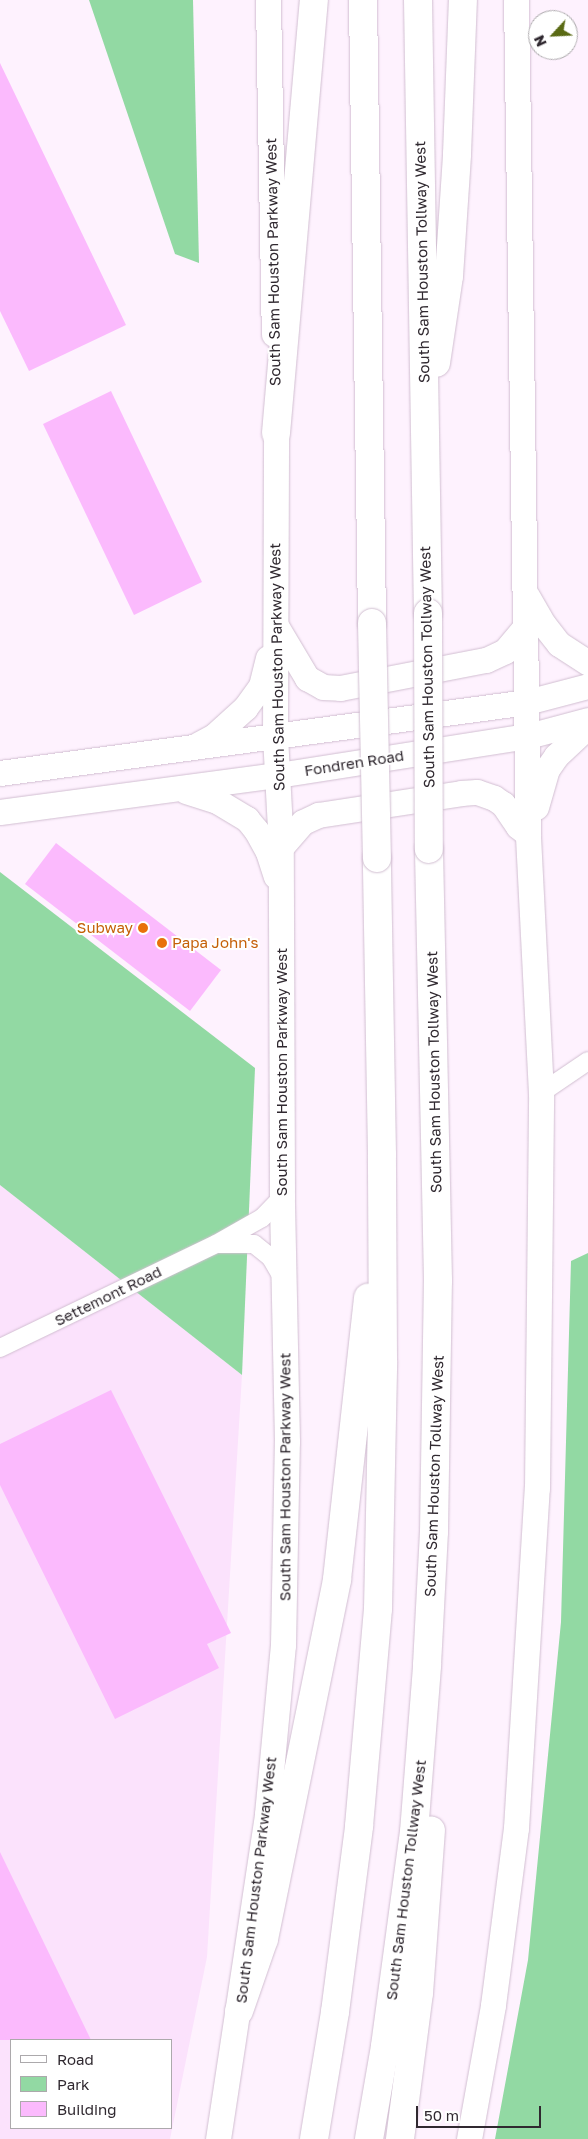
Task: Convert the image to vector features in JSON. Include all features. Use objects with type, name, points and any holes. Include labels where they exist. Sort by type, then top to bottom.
[{"type":"highway","points":[[276,434],[314,0]]},
{"type":"highway","points":[[314,2139],[335,2012],[359,1826],[378,1610],[383,1370],[382,1155],[363,0]]},
{"type":"highway","name":"South Sam Houston Tollway West","points":[[369,2139],[387,2037],[414,1832],[428,1665],[434,1532],[438,1281],[429,849],[428,613],[418,0]]},
{"type":"highway","points":[[424,459],[430,394],[449,276],[457,154],[463,0]]},
{"type":"highway","points":[[239,2011],[264,1939],[337,1579],[382,1155]]},
{"type":"highway","points":[[400,2139],[419,1993],[428,1887],[433,1796],[434,1532]]},
{"type":"main road","name":"South Sam Houston Parkway West","points":[[218,2139],[239,2011],[267,1814],[283,1645],[287,1442],[282,1197],[282,846],[275,736],[276,434],[268,0]]},
{"type":"main road","points":[[469,2139],[493,2005],[516,1828],[537,1488],[541,1093],[528,834],[516,0]]},
{"type":"main road","points":[[526,595],[544,625],[559,644],[588,663]]},
{"type":"main road","points":[[276,626],[308,678],[323,687],[340,688],[486,660],[505,651],[526,626]]},
{"type":"main road","points":[[194,746],[214,736],[245,708],[261,686],[276,626]]},
{"type":"main road","points":[[0,773],[527,702],[588,686]]},
{"type":"main road","name":"Fondren Road","points":[[0,812],[278,775],[528,736],[588,720]]},
{"type":"main road","points":[[528,834],[547,769],[556,756],[588,726]]},
{"type":"main road","points":[[176,788],[217,800],[247,819],[256,830],[268,852],[282,891]]},
{"type":"main road","points":[[282,846],[302,822],[318,815],[477,792],[494,798],[503,804],[518,826],[528,834]]},
{"type":"street","points":[[541,1093],[588,1061]]},
{"type":"street","name":"Settemont Road","points":[[0,1348],[216,1244],[262,1218],[282,1197]]},
{"type":"street","name":"Settemont Road","points":[[216,1244],[254,1244],[271,1258],[284,1280]]},
{"type":"shaded area","points":[[0,1185],[242,1375],[207,1957],[170,2139],[0,2139]]},
{"type":"green space","points":[[89,0],[193,0],[199,263],[175,254]]},
{"type":"green space","points":[[0,872],[255,1068],[242,1375],[0,1185]]},
{"type":"green space","points":[[588,1253],[588,2139],[495,2139],[528,1960],[561,1622],[571,1261]]},
{"type":"building","points":[[0,63],[126,325],[29,371],[0,311]]},
{"type":"building","points":[[111,391],[202,582],[134,615],[43,424]]},
{"type":"building","points":[[56,843],[221,970],[190,1011],[25,884]]},
{"type":"building","points":[[111,1390],[231,1633],[207,1644],[219,1668],[115,1719],[0,1485],[0,1444]]},
{"type":"building","points":[[0,1852],[91,2039],[0,2040]]},
{"type":"place","name":"Subway","points":[[143,928]]},
{"type":"place","name":"Papa John's","points":[[162,943]]}]
